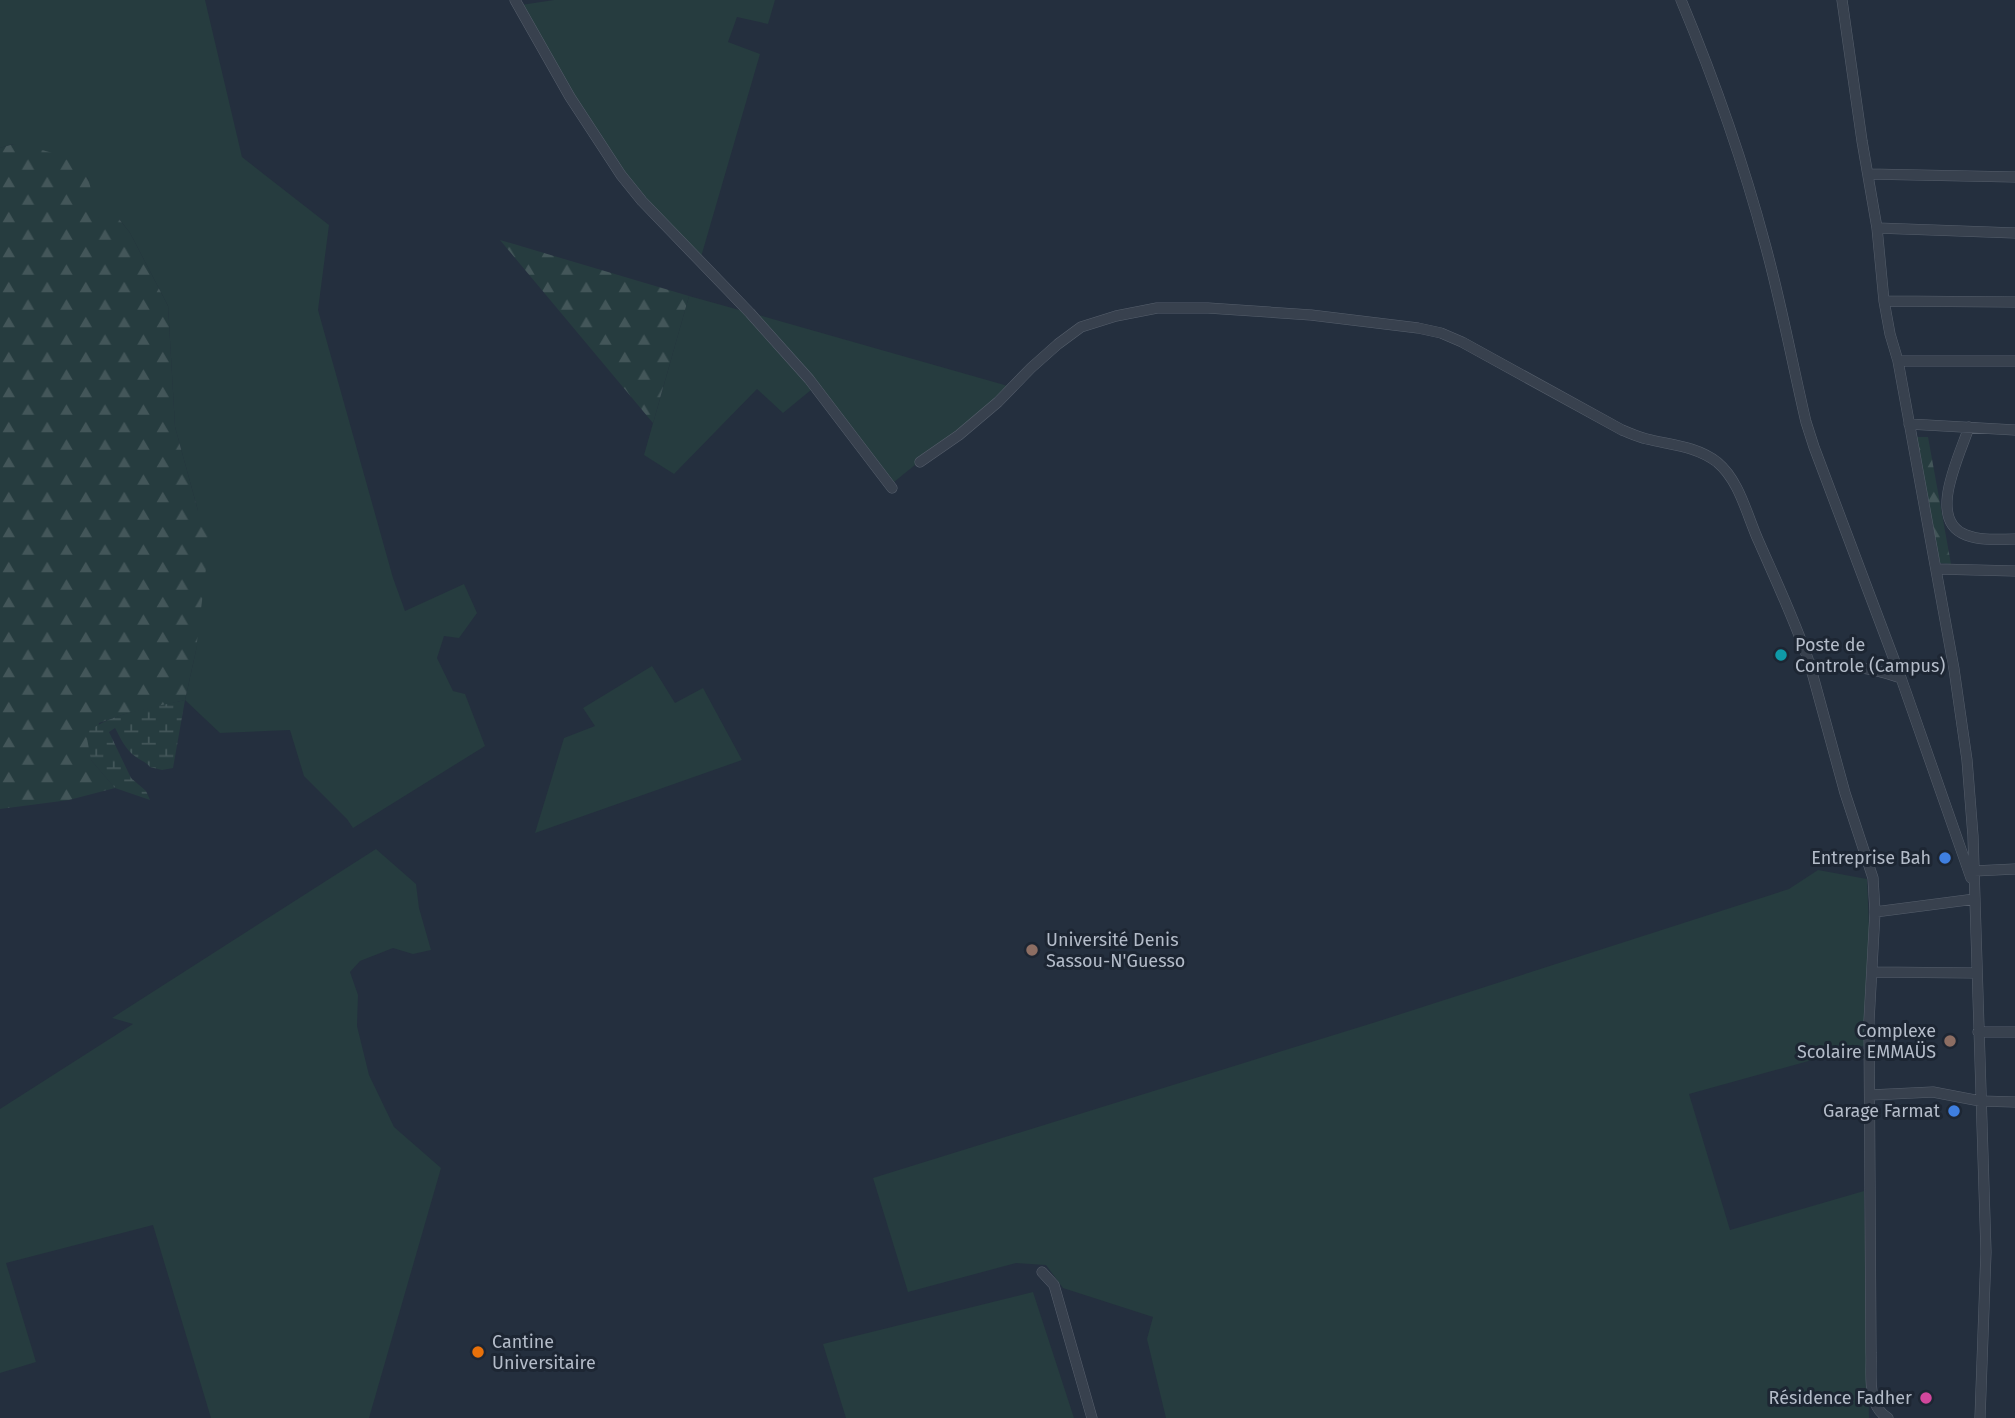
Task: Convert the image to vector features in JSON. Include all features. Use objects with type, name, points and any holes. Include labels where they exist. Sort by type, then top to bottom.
[{"type":"street","points":[[515,0],[577,107],[621,175],[642,201],[750,313],[809,379],[892,488]]},
{"type":"street","points":[[1681,0],[1749,186],[1772,269],[1805,422],[1901,678],[1975,893]]},
{"type":"street","points":[[1842,0],[1877,228],[1884,302],[1898,361],[1937,569],[1967,760],[1973,836],[1986,1252],[1980,1418]]},
{"type":"street","points":[[1868,174],[2015,177]]},
{"type":"street","points":[[1877,228],[2015,233]]},
{"type":"street","points":[[1884,302],[2015,302]]},
{"type":"street","points":[[920,462],[989,410],[1031,368],[1081,327],[1116,316],[1157,308],[1208,308],[1311,316],[1441,333],[1622,430],[1700,452],[1718,463],[1730,476],[1741,497],[1797,626],[1845,793],[1873,878],[1875,912],[1871,972],[1872,1138],[1869,1219],[1873,1400],[1880,1413],[1888,1418]]},
{"type":"street","points":[[1898,361],[2015,361]]},
{"type":"street","points":[[1909,424],[2015,430]]},
{"type":"street","points":[[1969,427],[1946,501],[1950,521],[1954,528],[1966,535],[1987,539],[2015,538]]},
{"type":"street","points":[[1937,569],[2015,571]]},
{"type":"street","points":[[1810,665],[1872,668],[1901,678]]},
{"type":"street","points":[[1974,871],[2015,869]]},
{"type":"street","points":[[1875,912],[1975,893]]},
{"type":"street","points":[[1871,972],[1977,973]]},
{"type":"street","points":[[1978,1032],[2015,1032]]},
{"type":"street","points":[[1870,1095],[1933,1092],[1980,1101],[2015,1102]]},
{"type":"street","points":[[1042,1272],[1054,1285],[1092,1418]]},
{"type":"green space","points":[[0,0],[205,0],[242,157],[329,225],[318,310],[393,578],[405,611],[464,584],[477,613],[459,638],[444,636],[437,658],[453,691],[465,694],[485,746],[353,828],[304,776],[290,730],[220,733],[185,700],[196,650],[198,511],[175,427],[168,306],[130,233],[119,219],[99,219],[92,208],[88,178],[14,144],[0,148]]},
{"type":"green space","points":[[554,0],[775,0],[768,24],[737,17],[728,42],[760,54],[701,257],[644,195],[611,153],[521,5]]},
{"type":"green space","points":[[14,144],[44,150],[81,169],[87,177],[99,218],[119,219],[130,233],[168,306],[175,427],[198,511],[212,519],[196,650],[185,700],[99,723],[91,760],[115,788],[69,800],[0,809],[0,148]]},
{"type":"green space","points":[[500,240],[689,296],[653,423]]},
{"type":"green space","points":[[689,296],[743,311],[776,344],[811,390],[783,413],[757,389],[674,474],[644,455]]},
{"type":"green space","points":[[755,314],[1008,386],[995,400],[894,482],[811,375]]},
{"type":"green space","points":[[1915,437],[1928,437],[1951,564],[1940,563]]},
{"type":"green space","points":[[652,666],[675,703],[703,688],[742,760],[535,833],[564,738],[595,726],[583,708]]},
{"type":"green space","points":[[185,700],[173,768],[162,770],[150,767],[129,751],[115,728],[109,732],[131,778],[146,791],[150,800],[115,788],[91,760],[86,733],[120,715]]},
{"type":"green space","points":[[376,849],[416,884],[419,908],[431,950],[413,954],[393,948],[360,961],[350,972],[358,995],[357,1026],[369,1075],[394,1127],[441,1168],[369,1418],[211,1418],[153,1225],[6,1263],[36,1362],[0,1373],[0,1109],[133,1024],[112,1018]]},
{"type":"green space","points":[[1818,870],[1867,879],[1871,976],[1870,1044],[1689,1094],[1730,1230],[1864,1191],[1869,1418],[1166,1418],[1147,1339],[1153,1317],[1063,1288],[1046,1265],[1016,1263],[908,1292],[873,1178],[1376,1022],[1789,889]]},
{"type":"green space","points":[[1033,1292],[1074,1418],[846,1418],[823,1344]]},
{"type":"place","name":"Poste de Controle (Campus)","points":[[1781,655]]},
{"type":"place","name":"Entreprise Bah","points":[[1945,858]]},
{"type":"place","name":"Université Denis Sassou-N'Guesso","points":[[1032,950]]},
{"type":"place","name":"Complexe Scolaire EMMAÜS","points":[[1950,1041]]},
{"type":"place","name":"Garage Farmat","points":[[1954,1111]]},
{"type":"place","name":"Cantine Universitaire","points":[[478,1352]]},
{"type":"place","name":"Résidence Fadher","points":[[1926,1398]]}]
